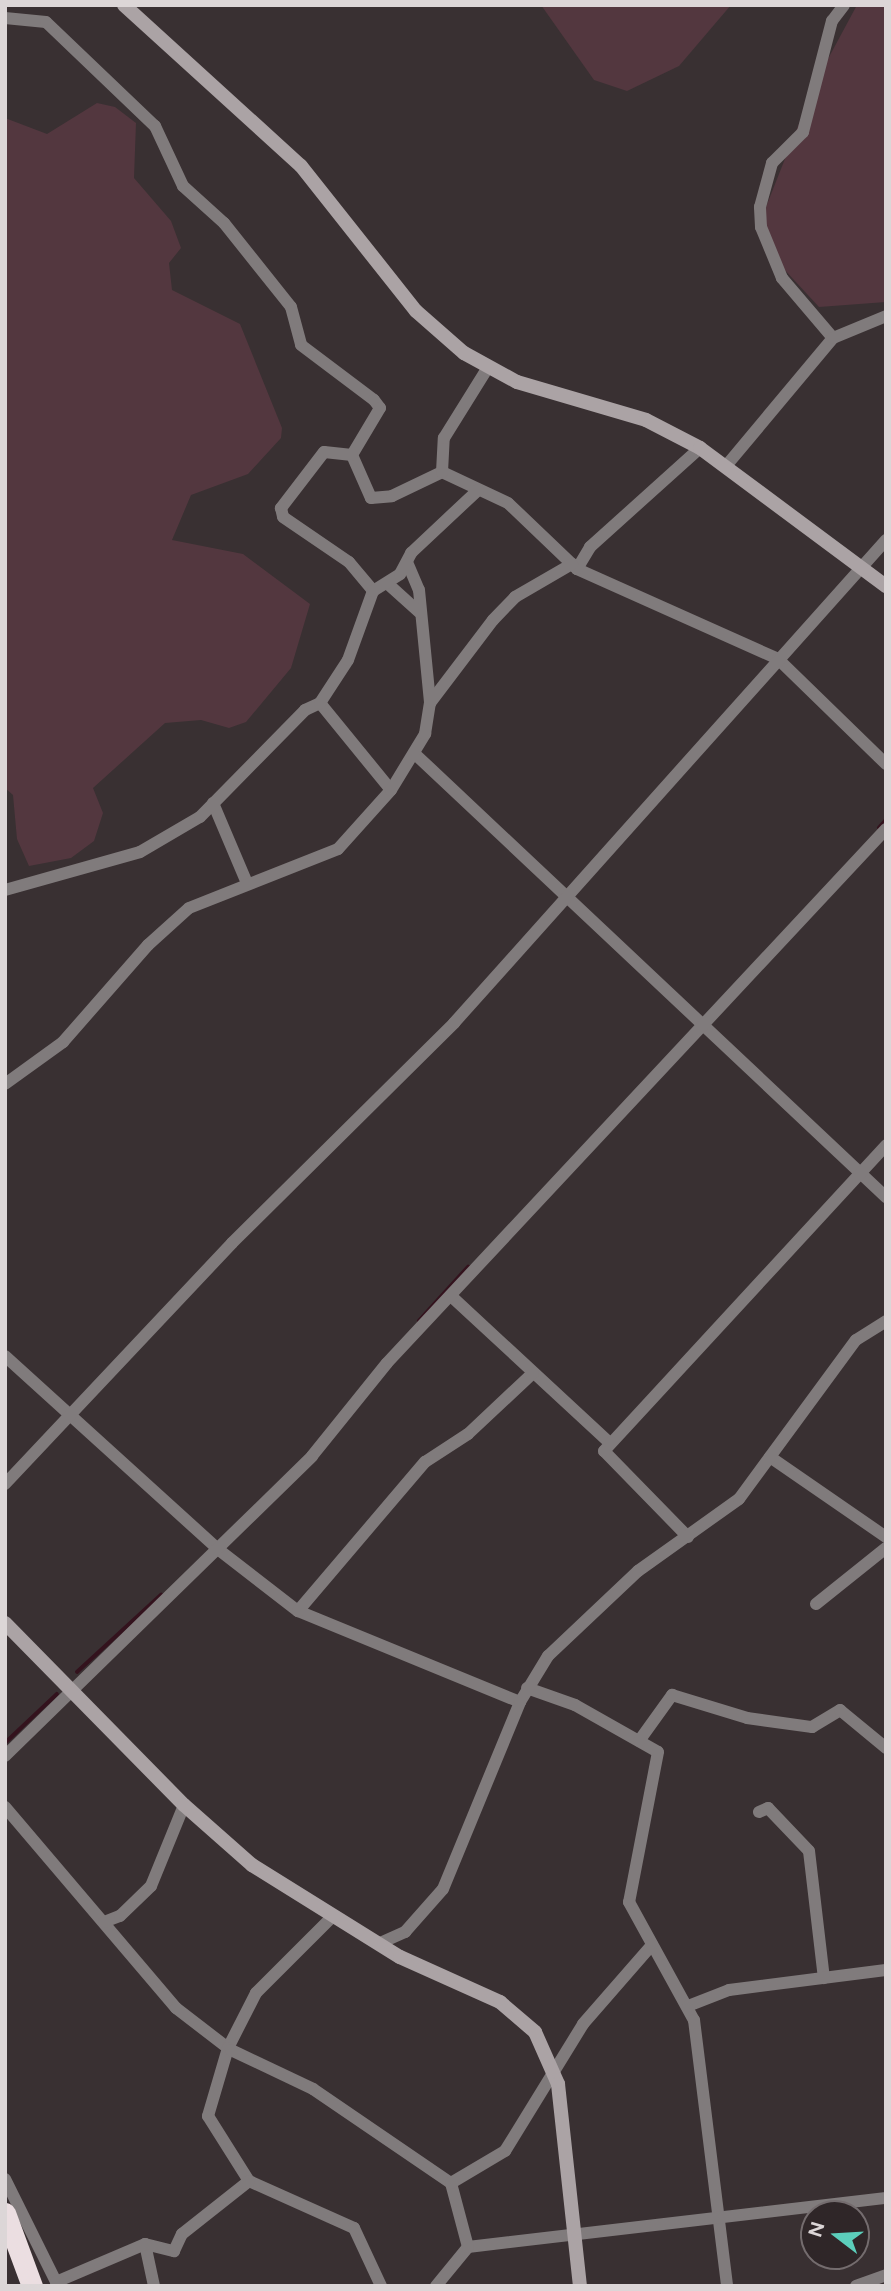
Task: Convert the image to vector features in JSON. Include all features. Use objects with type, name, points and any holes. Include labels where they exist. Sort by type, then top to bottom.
[{"type":"highway","points":[[5,2213],[32,2286]]},
{"type":"highway","points":[[5,2243],[20,2286]]},
{"type":"street","points":[[124,5],[301,166],[416,311],[487,369],[646,421],[700,448],[886,586]]},
{"type":"street","points":[[833,338],[782,278],[761,227],[760,207],[772,163],[803,132],[832,21],[844,5]]},
{"type":"street","points":[[5,18],[46,22],[155,125],[183,186],[224,223],[291,307],[301,345],[374,400],[380,408],[352,455],[363,490],[379,500],[442,472]]},
{"type":"street","points":[[726,466],[833,338],[886,316]]},
{"type":"street","points":[[442,472],[444,438],[487,369]]},
{"type":"street","points":[[5,1084],[63,1042],[172,922],[247,883],[338,849],[391,790],[415,754],[430,703],[515,597],[575,566],[590,547],[700,448]]},
{"type":"street","points":[[352,455],[324,452],[281,508],[283,517],[349,562],[373,591]]},
{"type":"street","points":[[442,472],[527,517],[575,566],[778,659],[886,764]]},
{"type":"street","points":[[5,890],[140,852],[213,803],[320,703],[348,660],[373,591],[388,584],[478,491]]},
{"type":"street","points":[[5,1484],[454,1023],[565,894],[886,540]]},
{"type":"street","points":[[407,562],[419,590],[419,612],[430,703]]},
{"type":"street","points":[[388,584],[419,612]]},
{"type":"street","points":[[320,703],[391,790]]},
{"type":"street","points":[[415,754],[886,1198]]},
{"type":"street","points":[[213,803],[247,883]]},
{"type":"street","points":[[5,1756],[219,1550],[312,1456],[451,1297],[886,829]]},
{"type":"street","points":[[688,1537],[604,1451],[886,1145]]},
{"type":"street","points":[[451,1297],[610,1443]]},
{"type":"street","points":[[378,1944],[405,1932],[443,1889],[527,1688],[584,1616],[738,1499],[856,1340],[886,1321]]},
{"type":"street","points":[[5,1356],[219,1550],[298,1611],[520,1702]]},
{"type":"street","points":[[298,1611],[425,1462],[468,1434],[533,1373]]},
{"type":"street","points":[[769,1457],[886,1537]]},
{"type":"street","points":[[816,1604],[886,1548]]},
{"type":"street","points":[[5,1623],[184,1805],[252,1865],[378,1944],[521,2016],[553,2066],[580,2286]]},
{"type":"street","points":[[527,1688],[658,1752],[629,1902],[688,2006],[727,2286]]},
{"type":"street","points":[[639,1741],[672,1695],[747,1718],[812,1727],[840,1710],[886,1748]]},
{"type":"street","points":[[104,1922],[120,1916],[151,1886],[184,1805]]},
{"type":"street","points":[[5,1807],[176,2008],[229,2049],[313,2089],[451,2183],[468,2247]]},
{"type":"street","points":[[759,1812],[768,1808],[809,1852],[824,1978]]},
{"type":"street","points":[[333,1916],[256,1993],[229,2049],[208,2116],[249,2181],[354,2228],[381,2286]]},
{"type":"street","points":[[451,2183],[505,2151],[553,2066],[652,1945]]},
{"type":"street","points":[[688,2006],[729,1990],[886,1970]]},
{"type":"street","points":[[5,2179],[57,2284],[145,2245],[174,2251],[182,2234],[249,2181]]},
{"type":"street","points":[[436,2286],[468,2247],[886,2198]]},
{"type":"street","points":[[145,2245],[155,2286]]},
{"type":"street","points":[[856,2286],[886,2275]]},
{"type":"shaded area","points":[[541,5],[731,5],[679,66],[627,91],[594,80]]},
{"type":"shaded area","points":[[857,5],[886,5],[886,302],[819,307],[770,254],[762,217],[815,83]]},
{"type":"shaded area","points":[[97,103],[115,107],[136,123],[134,178],[171,221],[181,248],[169,263],[172,290],[240,324],[282,428],[281,438],[248,474],[191,495],[172,540],[243,554],[310,604],[291,668],[246,722],[229,728],[201,720],[165,723],[93,788],[103,813],[94,841],[71,858],[29,866],[17,839],[13,795],[5,788],[5,118],[47,134]]},
{"type":"waterway","points":[[879,828],[886,820]]},
{"type":"waterway","points":[[419,1321],[468,1267]]},
{"type":"waterway","points":[[77,1672],[161,1595]]},
{"type":"waterway","points":[[5,1743],[57,1694]]}]
